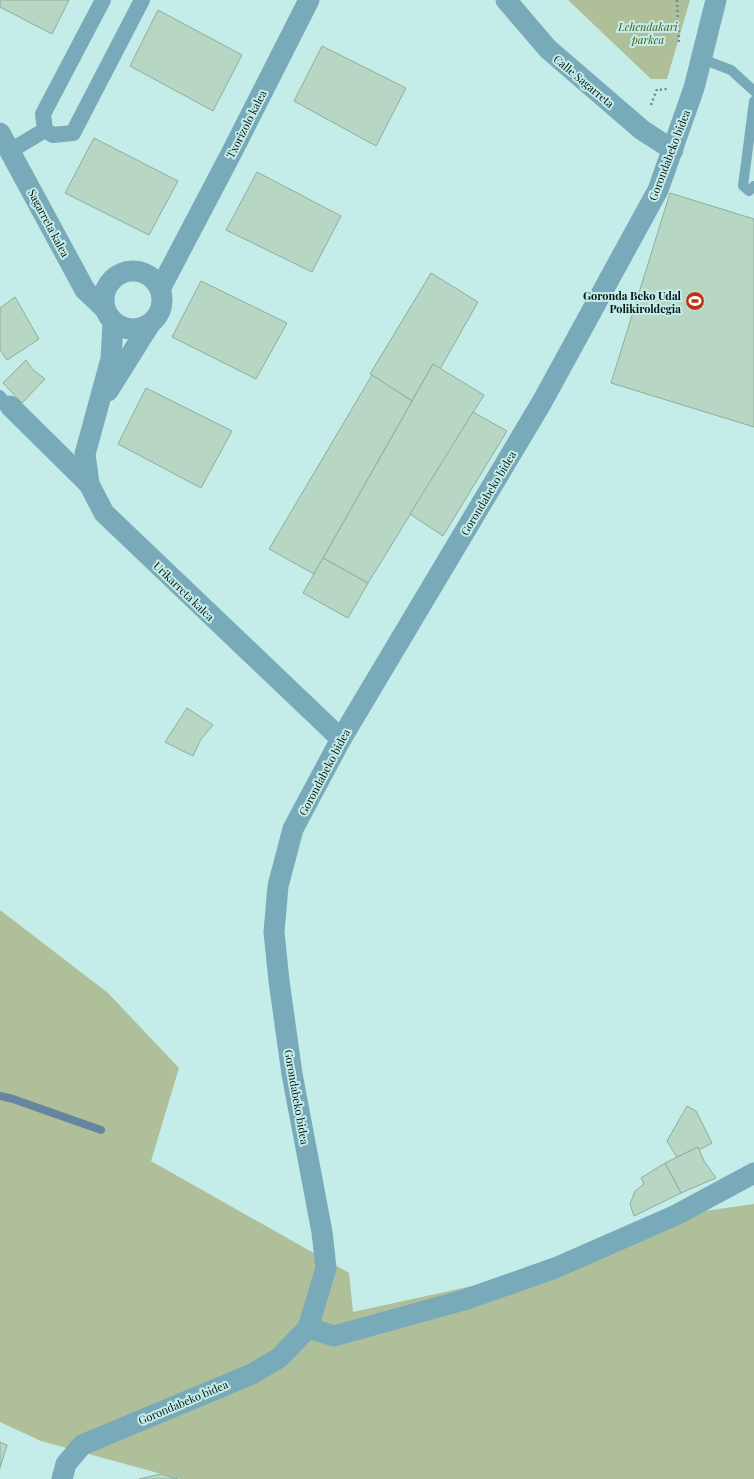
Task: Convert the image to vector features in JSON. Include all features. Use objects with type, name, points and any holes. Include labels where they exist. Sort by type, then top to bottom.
[{"type":"street","points":[[45,130],[43,114],[103,0]]},
{"type":"street","points":[[45,130],[53,135],[73,133],[142,0]]},
{"type":"street","name":"Txorizolo kalea","points":[[154,282],[182,247],[309,0]]},
{"type":"street","name":"Calle Sagarreta","points":[[506,0],[548,49],[642,130],[673,150]]},
{"type":"street","name":"Gorondabeko bidea","points":[[62,1479],[66,1464],[82,1445],[252,1374],[279,1358],[308,1328],[326,1268],[322,1232],[292,1074],[279,981],[274,932],[278,886],[293,829],[341,739],[542,402],[658,190],[694,88],[716,0]]},
{"type":"street","points":[[10,151],[45,130]]},
{"type":"street","name":"Sagarreta kalea","points":[[0,133],[85,290],[109,315]]},
{"type":"street","points":[[128,270],[138,271],[154,282],[163,299],[157,317],[150,324],[141,328],[131,330],[122,328],[109,315],[103,298],[106,288],[111,280],[128,270]]},
{"type":"street","name":"Urikarreta kalea","points":[[109,315],[110,358],[94,414],[85,454],[89,484],[104,513],[341,739]]},
{"type":"street","name":"Urikarreta kalea","points":[[94,414],[150,324]]},
{"type":"street","points":[[5,400],[89,484]]},
{"type":"street","points":[[308,1328],[334,1336],[470,1298],[555,1268],[669,1218],[754,1173]]},
{"type":"lane","points":[[702,59],[731,70],[754,91]]},
{"type":"lane","points":[[754,101],[743,186],[749,191],[754,186]]},
{"type":"path","points":[[677,0],[679,45]]},
{"type":"path","points":[[642,130],[657,89],[663,90],[673,85]]},
{"type":"green space","name":"Lehendakari parkea","points":[[568,0],[690,0],[667,79],[651,79]]},
{"type":"green space","points":[[0,910],[108,993],[179,1068],[151,1161],[349,1273],[353,1312],[555,1268],[676,1215],[754,1204],[754,1479],[180,1479],[41,1441],[0,1422]]},
{"type":"building","points":[[0,0],[69,0],[52,34],[0,7]]},
{"type":"building","points":[[158,10],[242,55],[213,111],[130,66]]},
{"type":"building","points":[[322,46],[406,88],[376,146],[294,101]]},
{"type":"building","points":[[94,138],[178,181],[149,235],[65,193]]},
{"type":"building","points":[[257,172],[341,216],[312,272],[226,230]]},
{"type":"building","name":"Goronda Beko Udal Polikiroldegia","points":[[670,193],[754,219],[754,427],[611,383]]},
{"type":"building","points":[[431,273],[478,302],[440,369],[433,364],[412,401],[370,374]]},
{"type":"building","points":[[201,281],[287,323],[256,379],[172,337]]},
{"type":"building","points":[[15,297],[39,339],[7,360],[0,350],[0,308]]},
{"type":"building","points":[[26,360],[33,370],[45,379],[22,403],[3,383]]},
{"type":"building","points":[[433,364],[484,395],[368,583],[323,558]]},
{"type":"building","points":[[372,375],[412,401],[314,574],[269,549]]},
{"type":"building","points":[[146,388],[232,431],[201,488],[118,444]]},
{"type":"building","points":[[473,412],[507,431],[443,536],[410,514]]},
{"type":"building","points":[[323,558],[368,583],[348,618],[303,593]]},
{"type":"building","points":[[187,708],[213,725],[201,739],[193,756],[165,742]]},
{"type":"building","points":[[687,1106],[696,1111],[712,1143],[699,1150],[698,1147],[677,1157],[667,1141]]},
{"type":"building","points":[[698,1147],[704,1161],[716,1178],[681,1193],[665,1163]]},
{"type":"building","points":[[665,1163],[681,1193],[634,1216],[630,1204],[635,1191],[644,1184],[641,1178]]},
{"type":"building","points":[[0,1442],[7,1445],[0,1468]]},
{"type":"building","points":[[161,1474],[178,1479],[139,1479]]},
{"type":"waterway","points":[[0,1096],[13,1099],[101,1130]]},
{"type":"place","name":"Goronda Beko Udal Polikiroldegia","points":[[695,301]]}]
